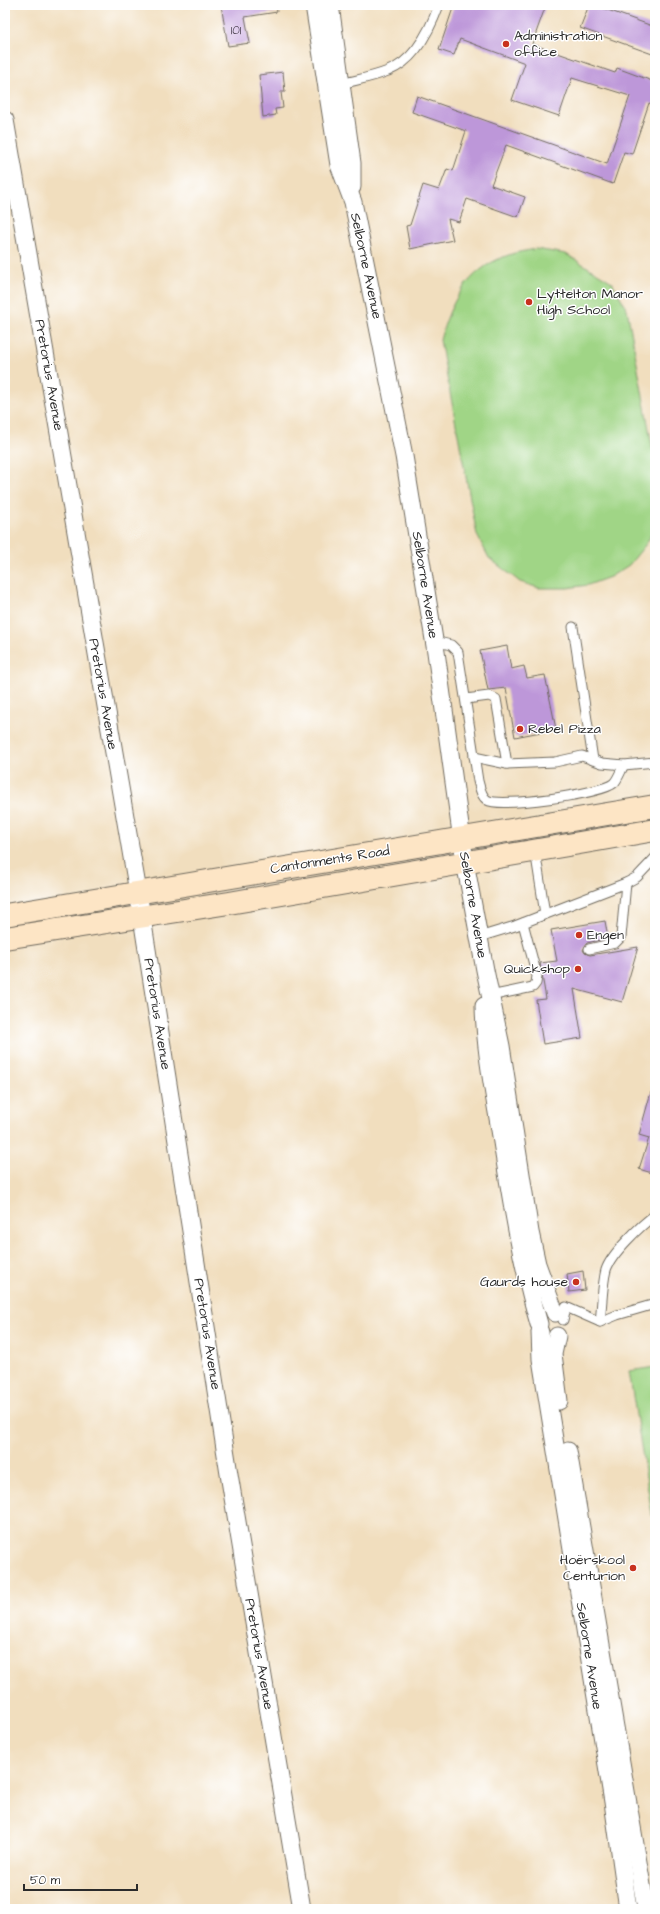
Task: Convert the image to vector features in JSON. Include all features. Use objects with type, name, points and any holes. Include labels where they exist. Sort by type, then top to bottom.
[{"type":"main road","name":"Cantonments Road","points":[[5,914],[655,806]]},
{"type":"main road","name":"Cantonments Road","points":[[5,938],[237,902],[655,830]]},
{"type":"street","name":"Selborne Avenue","points":[[314,5],[339,165],[353,202],[404,456],[434,641],[465,862],[490,996],[491,1076],[511,1197],[525,1271],[540,1328],[541,1359],[585,1592],[620,1802],[646,1909]]},
{"type":"street","name":"Selborne Avenue","points":[[330,5],[352,163],[353,202]]},
{"type":"street","name":"Pretorius Avenue","points":[[5,120],[138,892],[229,1474],[302,1909]]},
{"type":"street","name":"Selborne Avenue","points":[[485,970],[490,1021],[530,1232],[537,1264],[559,1317]]},
{"type":"street","points":[[548,1314],[559,1317],[564,1326],[562,1332],[557,1336],[545,1336],[540,1328],[542,1317],[548,1314]]},
{"type":"street","name":"Selborne Avenue","points":[[557,1336],[553,1354],[585,1592]]},
{"type":"street","name":"Selborne Avenue","points":[[620,1802],[628,1909]]},
{"type":"lane","points":[[341,84],[389,71],[404,62],[414,52],[432,22],[439,5]]},
{"type":"lane","points":[[573,627],[593,760]]},
{"type":"lane","points":[[434,641],[451,645],[458,652],[474,757],[482,795],[492,802],[510,803],[570,796],[600,790],[614,784],[624,764]]},
{"type":"lane","points":[[466,699],[489,696],[496,699],[507,764]]},
{"type":"lane","points":[[474,757],[507,764],[555,762],[582,756],[602,764],[655,762]]},
{"type":"lane","points":[[536,850],[545,914]]},
{"type":"lane","points":[[479,937],[523,923],[626,883],[637,876],[655,858]]},
{"type":"lane","points":[[589,948],[615,943],[621,937],[626,883]]},
{"type":"lane","points":[[490,996],[533,987],[536,983],[537,976],[523,923]]},
{"type":"lane","points":[[600,1322],[606,1269],[626,1242],[644,1223],[655,1215]]},
{"type":"lane","points":[[559,1317],[566,1307],[600,1322],[617,1315],[655,1304]]},
{"type":"green space","points":[[536,249],[566,254],[612,282],[627,309],[655,462],[655,528],[646,544],[629,565],[610,577],[588,585],[567,588],[539,588],[520,582],[489,558],[477,535],[440,340],[449,313],[455,301],[462,289],[471,279],[492,262],[506,256]]},
{"type":"green space","points":[[655,1367],[655,1533],[629,1371]]},
{"type":"building","points":[[221,5],[276,5],[277,12],[245,17],[250,43],[228,46]]},
{"type":"building","points":[[454,5],[546,5],[532,44],[615,73],[617,68],[655,82],[655,105],[649,103],[632,154],[624,152],[613,184],[506,145],[491,185],[525,197],[518,217],[467,199],[459,222],[448,219],[453,240],[410,249],[406,226],[410,225],[423,185],[439,190],[447,169],[453,171],[466,131],[412,112],[417,96],[607,164],[630,96],[572,78],[559,116],[512,100],[525,63],[460,39],[454,55],[439,50]]},
{"type":"building","points":[[589,5],[594,5],[655,27],[655,55],[580,28]]},
{"type":"building","points":[[283,72],[285,92],[281,92],[283,108],[275,109],[276,115],[263,117],[259,75]]},
{"type":"building","points":[[507,646],[511,669],[524,666],[527,678],[545,675],[556,729],[515,737],[506,688],[488,690],[480,651]]},
{"type":"building","points":[[605,921],[608,938],[587,943],[583,950],[585,953],[590,955],[638,947],[622,1002],[574,989],[582,1038],[543,1044],[536,1000],[546,999],[540,963],[557,961],[551,930]]},
{"type":"building","points":[[651,1092],[655,1092],[655,1174],[639,1169],[649,1138],[639,1135]]},
{"type":"building","name":"Gaurds house","points":[[583,1271],[585,1290],[569,1292],[567,1274]]},
{"type":"place","name":"Administration office","points":[[506,44]]},
{"type":"place","name":"Lyttelton Manor High School","points":[[529,302]]},
{"type":"place","name":"Rebel Pizza","points":[[520,729]]},
{"type":"place","name":"Engen","points":[[579,935]]},
{"type":"place","name":"Quickshop","points":[[578,969]]},
{"type":"place","name":"Gaurds house","points":[[576,1282]]},
{"type":"place","name":"Hoërskool Centurion","points":[[633,1568]]}]
